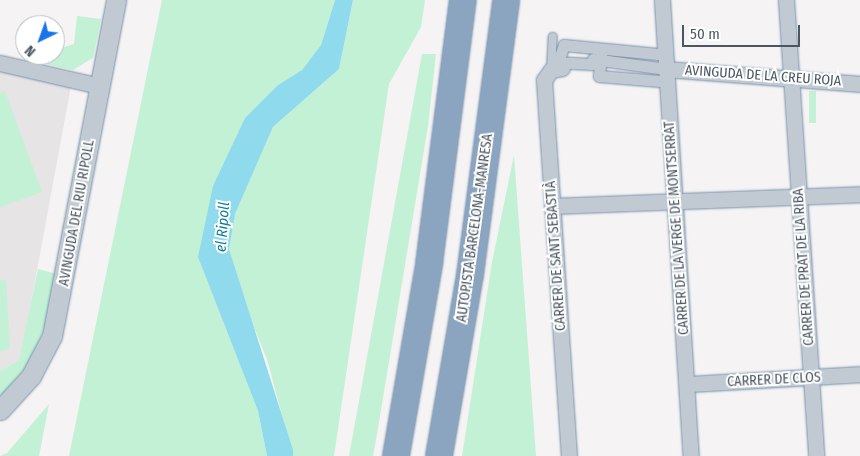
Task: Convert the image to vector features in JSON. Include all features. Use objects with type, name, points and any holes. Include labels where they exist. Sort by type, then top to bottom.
[{"type":"highway","points":[[396,456],[429,264],[463,0]]},
{"type":"highway","name":"AUTOPISTA BARCELONA-MANRESA","points":[[439,456],[470,275],[506,0]]},
{"type":"street","name":"AVINGUDA DEL RIU RIPOLL","points":[[0,410],[31,376],[52,336],[116,0]]},
{"type":"street","name":"CARRER DE LA VERGE DE MONTSERRAT","points":[[662,0],[663,75],[688,384],[691,456]]},
{"type":"street","name":"CARRER DE PRAT DE LA RIBA","points":[[786,0],[816,456]]},
{"type":"street","points":[[658,54],[598,56],[663,75]]},
{"type":"street","points":[[0,64],[100,86]]},
{"type":"street","name":"CARRER DE SANT SEBASTIÀ","points":[[556,69],[544,80],[569,456]]},
{"type":"street","name":"AVINGUDA DE LA CREU ROJA","points":[[663,75],[791,78],[860,84]]},
{"type":"street","points":[[552,206],[674,200],[799,198],[860,194]]},
{"type":"street","name":"CARRER DE CLOS","points":[[688,384],[860,374]]},
{"type":"lane","points":[[553,37],[556,69]]},
{"type":"shaded area","points":[[0,71],[71,86],[23,346],[19,360],[0,371]]},
{"type":"green space","points":[[162,0],[335,0],[321,45],[302,70],[278,85],[198,256],[258,411],[267,456],[69,456]]},
{"type":"green space","points":[[353,0],[425,0],[421,27],[389,84],[334,456],[293,456],[267,359],[236,283],[229,249],[234,216],[273,127],[339,69]]},
{"type":"green space","points":[[77,16],[101,19],[93,58],[73,70],[51,65],[65,65],[65,47],[74,44]]},
{"type":"green space","points":[[422,54],[436,54],[428,126],[377,434],[373,456],[349,456]]},
{"type":"green space","points":[[5,91],[42,192],[0,207],[0,94]]},
{"type":"green space","points":[[809,91],[816,91],[816,123],[809,123]]},
{"type":"green space","points":[[514,155],[536,456],[462,456],[492,262]]},
{"type":"green space","points":[[38,269],[57,274],[49,319],[27,366],[0,398],[0,371],[19,360]]},
{"type":"green space","points":[[6,279],[10,348],[0,352],[0,281]]},
{"type":"green space","points":[[49,404],[39,456],[0,456],[7,453]]},
{"type":"water","name":"el Ripoll","points":[[335,0],[353,0],[339,69],[273,127],[235,214],[229,249],[293,450],[293,456],[267,456],[258,411],[198,257],[213,186],[245,118],[278,85],[302,70],[321,45]]}]
